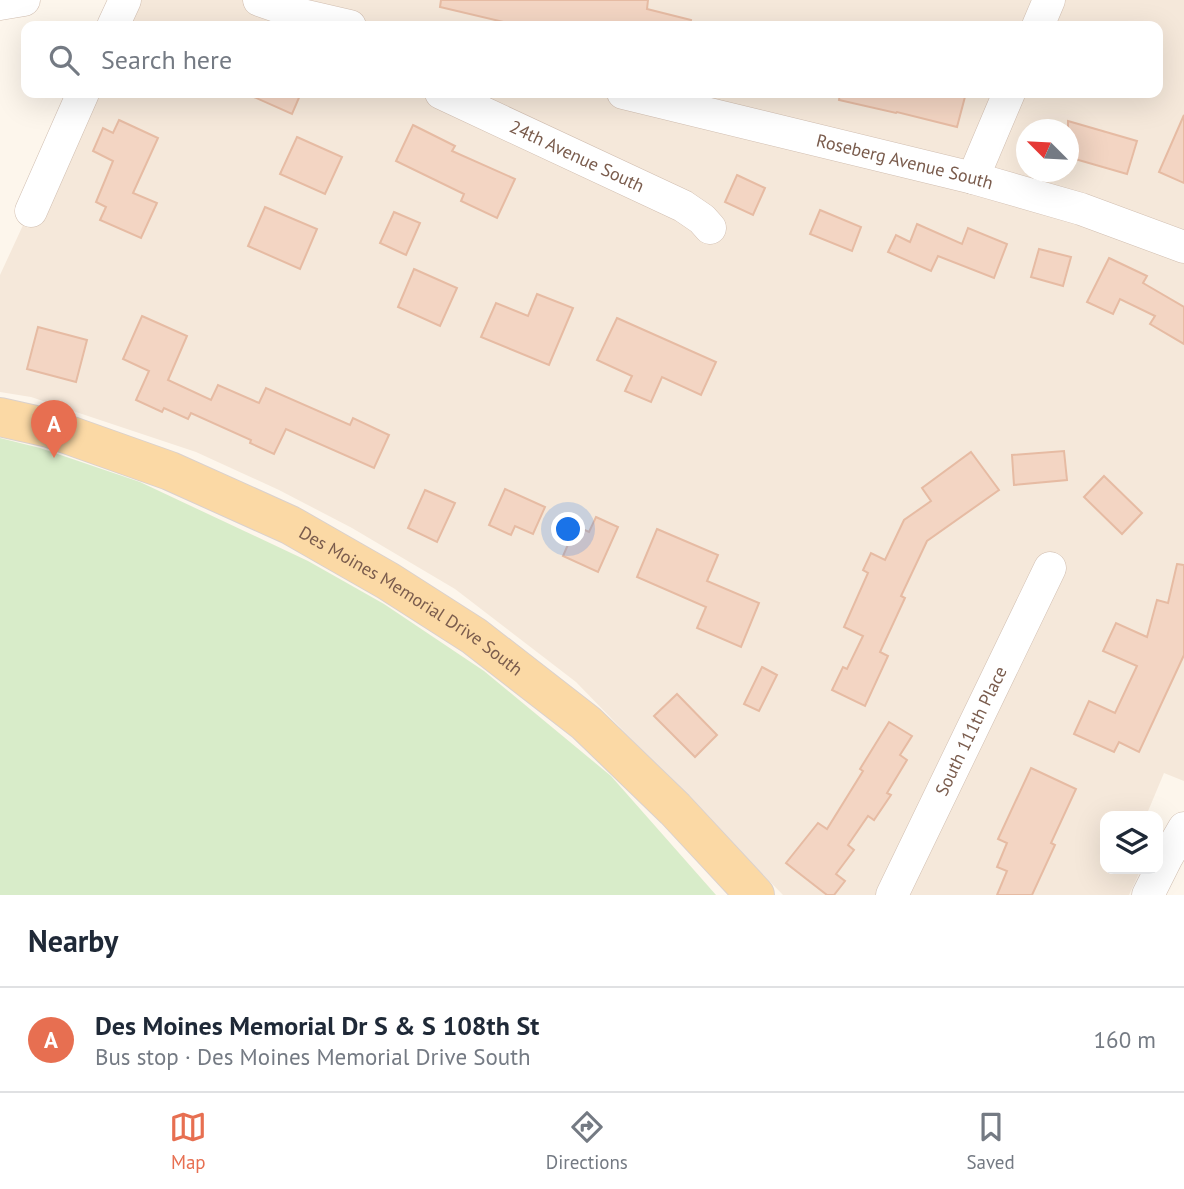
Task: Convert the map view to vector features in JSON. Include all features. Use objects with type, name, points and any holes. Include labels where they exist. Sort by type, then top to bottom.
[{"type":"main road","name":"Des Moines Memorial Drive South","points":[[0,417],[49,428],[170,471],[290,525],[388,581],[474,636],[586,723],[675,808],[755,895]]},
{"type":"street","points":[[0,4],[24,0]]},
{"type":"street","points":[[115,21],[124,0]]},
{"type":"street","points":[[260,0],[310,20]]},
{"type":"street","points":[[1040,21],[1049,0]]},
{"type":"street","points":[[31,211],[81,98]]},
{"type":"street","name":"24th Avenue South","points":[[452,98],[683,206],[710,228]]},
{"type":"street","name":"Roseberg Avenue South","points":[[644,98],[973,178],[1081,209],[1184,247]]},
{"type":"street","points":[[973,178],[1007,98]]},
{"type":"street","name":"South 111th Place","points":[[892,895],[1050,568]]},
{"type":"street","points":[[1149,895],[1184,828]]},
{"type":"shaded area","points":[[126,0],[1184,0],[1184,781],[1164,773],[1148,811],[1100,811],[1100,874],[1139,874],[1129,895],[783,895],[576,682],[455,589],[352,528],[279,490],[196,452],[31,397],[0,392],[0,275],[82,98],[1163,98],[1163,21],[116,21]]},
{"type":"green space","points":[[0,438],[40,448],[140,482],[308,561],[384,604],[484,671],[611,776],[716,895],[0,895]]},
{"type":"building","points":[[441,0],[648,0],[647,9],[691,20],[500,21],[440,7]]},
{"type":"building","points":[[256,98],[299,98],[292,114]]},
{"type":"building","points":[[839,98],[965,98],[957,127]]},
{"type":"building","points":[[1184,115],[1184,183],[1159,172]]},
{"type":"building","points":[[119,120],[158,138],[133,193],[157,203],[141,238],[100,220],[106,207],[96,202],[113,161],[93,151],[103,128],[113,133]]},
{"type":"building","points":[[1079,124],[1137,141],[1127,174],[1079,160]]},
{"type":"building","points":[[413,125],[455,146],[452,151],[515,179],[497,218],[461,201],[464,194],[396,161]]},
{"type":"building","points":[[297,137],[342,157],[325,194],[280,174]]},
{"type":"building","points":[[737,175],[765,188],[753,215],[725,202]]},
{"type":"building","points":[[265,207],[317,229],[300,269],[248,246]]},
{"type":"building","points":[[820,210],[861,227],[852,251],[810,234]]},
{"type":"building","points":[[394,212],[420,223],[406,255],[380,243]]},
{"type":"building","points":[[917,224],[962,244],[968,228],[1007,244],[994,278],[938,256],[931,271],[888,252],[896,235],[910,242]]},
{"type":"building","points":[[1039,249],[1071,257],[1063,286],[1031,277]]},
{"type":"building","points":[[1109,258],[1147,276],[1143,283],[1184,307],[1184,344],[1150,324],[1155,316],[1120,299],[1113,314],[1087,302]]},
{"type":"building","points":[[414,269],[457,288],[440,326],[398,307]]},
{"type":"building","points":[[537,294],[573,308],[549,365],[481,337],[496,303],[528,316]]},
{"type":"building","points":[[142,316],[187,336],[168,380],[211,400],[218,385],[259,403],[266,388],[350,425],[353,418],[389,435],[374,468],[286,429],[274,454],[250,443],[251,440],[191,413],[188,419],[164,408],[162,412],[136,400],[149,371],[123,359]]},
{"type":"building","points":[[617,318],[716,362],[701,395],[662,377],[651,402],[625,391],[632,376],[597,360]]},
{"type":"building","points":[[38,327],[87,340],[76,382],[27,369]]},
{"type":"building","points":[[1064,451],[1067,480],[1014,485],[1012,455]]},
{"type":"building","points":[[971,452],[999,490],[927,541],[901,596],[905,598],[880,652],[888,656],[865,706],[832,690],[843,667],[847,669],[863,636],[844,627],[868,573],[863,570],[871,553],[885,560],[904,520],[931,501],[922,488]]},
{"type":"building","points":[[1104,476],[1142,513],[1122,534],[1084,497]]},
{"type":"building","points":[[505,489],[545,507],[533,534],[515,526],[511,535],[489,525]]},
{"type":"building","points":[[425,490],[455,503],[437,542],[408,528]]},
{"type":"building","points":[[596,517],[618,527],[598,572],[563,556],[576,526],[589,532]]},
{"type":"building","points":[[657,529],[718,555],[707,581],[759,603],[741,647],[697,628],[706,607],[637,577]]},
{"type":"building","points":[[1177,564],[1184,565],[1184,655],[1139,752],[1119,742],[1114,752],[1074,734],[1089,701],[1115,713],[1137,666],[1103,651],[1116,623],[1147,637],[1157,600],[1168,603]]},
{"type":"building","points":[[762,667],[777,675],[759,711],[744,704]]},
{"type":"building","points":[[677,694],[717,735],[695,757],[654,716]]},
{"type":"building","points":[[889,722],[912,736],[900,755],[907,760],[887,793],[891,795],[874,820],[868,816],[848,845],[854,850],[836,874],[845,881],[834,895],[827,895],[786,863],[818,823],[827,829]]},
{"type":"building","points":[[1031,768],[1076,789],[1051,843],[1055,845],[1032,895],[997,895],[1007,871],[997,867],[1007,843],[998,839]]},
{"type":"place","name":"Des Moines Memorial Dr S & S 108th St","points":[[54,458]]}]
